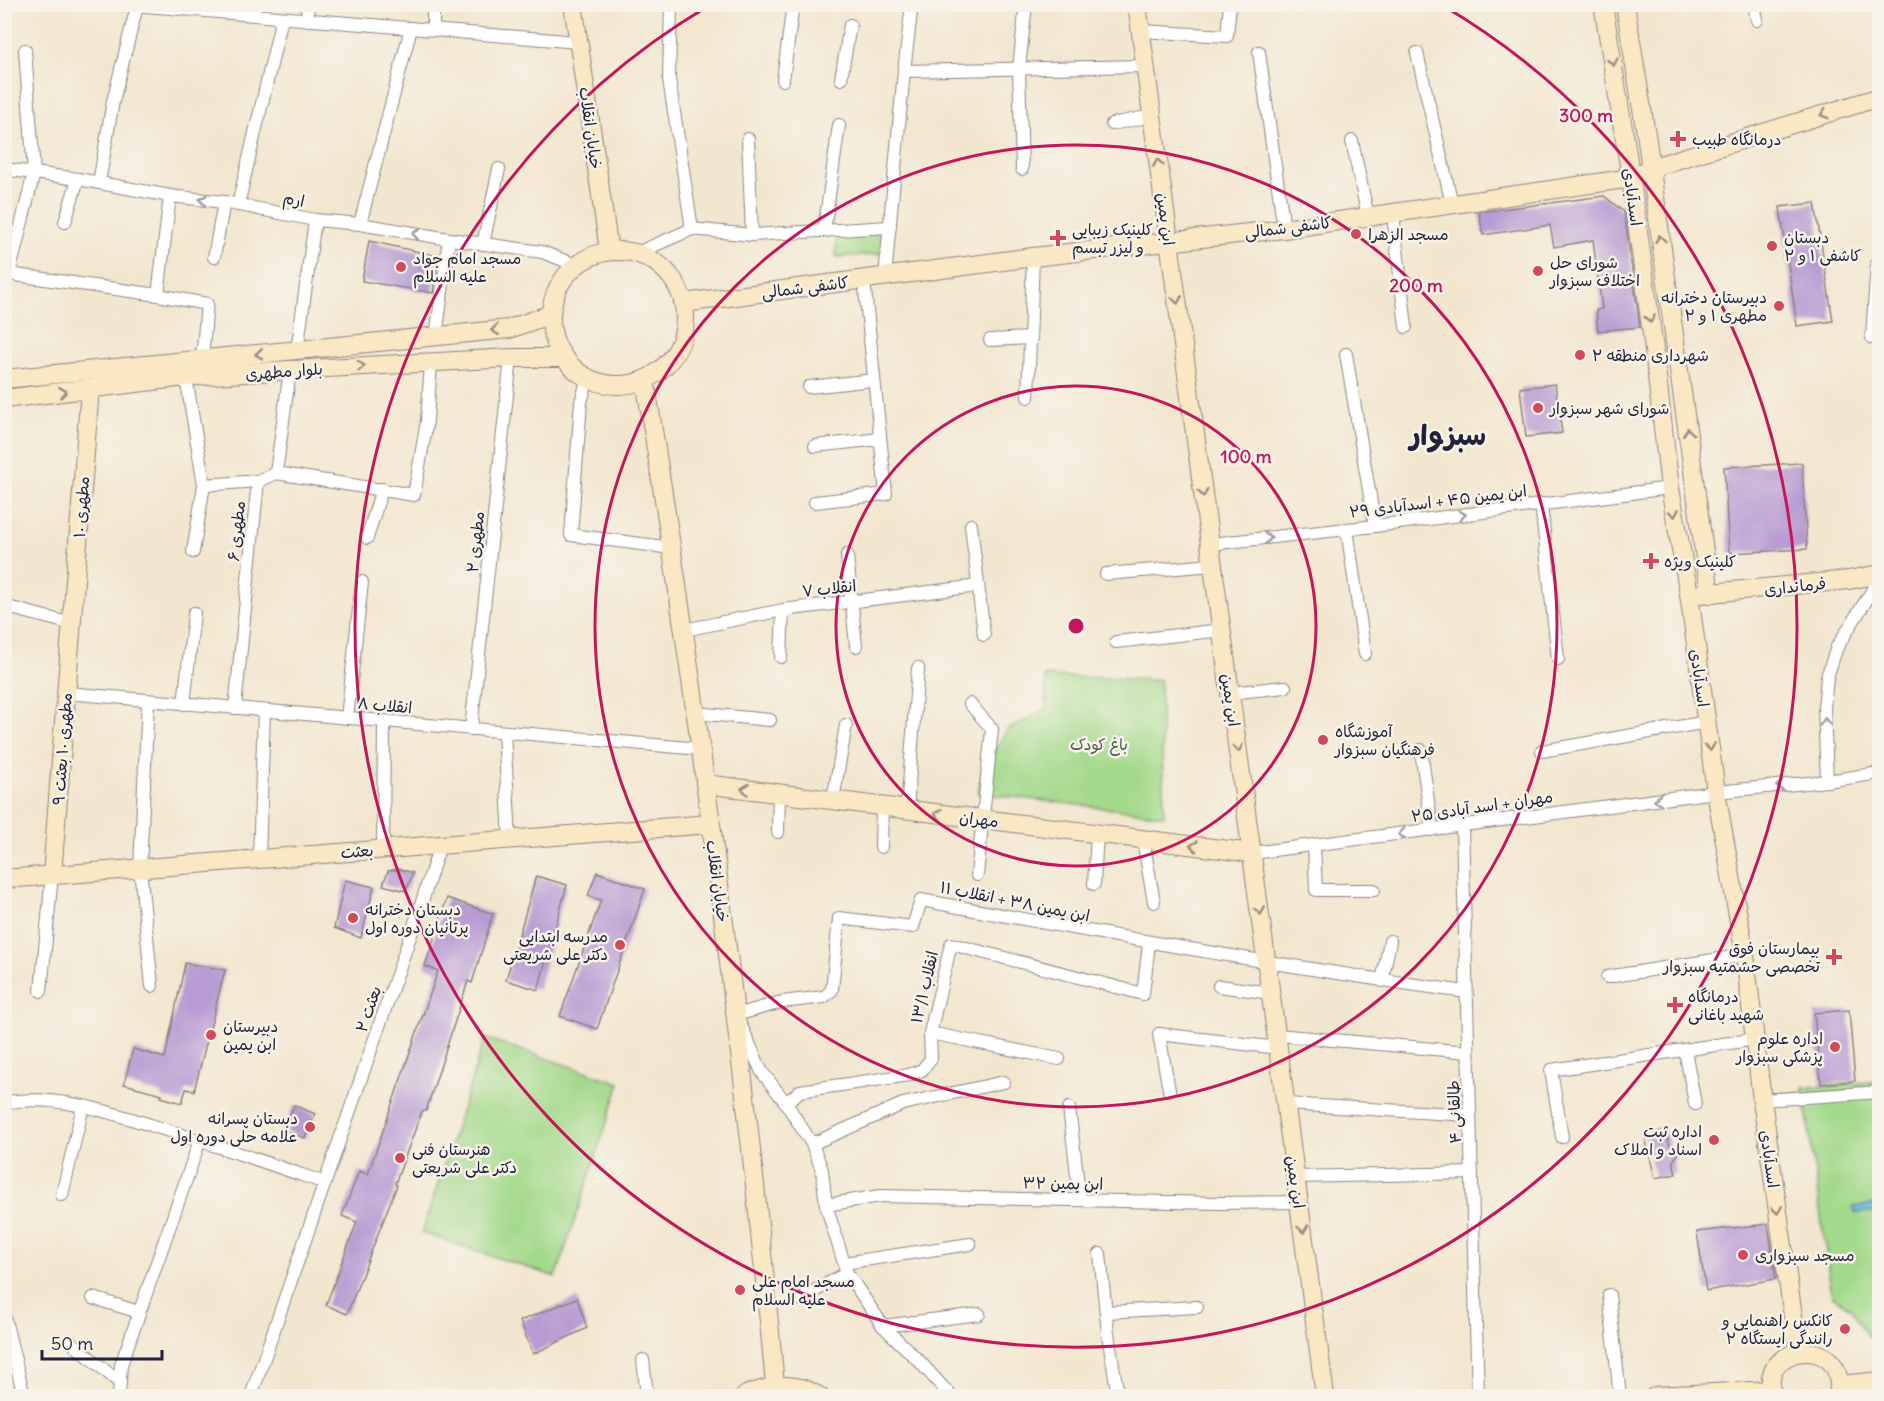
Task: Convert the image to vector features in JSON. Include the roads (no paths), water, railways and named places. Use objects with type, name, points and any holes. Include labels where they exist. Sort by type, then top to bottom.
[{"type":"main road","name":"خیابان انقلاب","points":[[573,4],[609,251]]},
{"type":"main road","name":"ابن یمین","points":[[1137,4],[1325,1396]]},
{"type":"main road","name":"اسدآبادی","points":[[1603,4],[1631,178],[1670,488],[1689,594],[1716,792],[1745,955],[1762,1100],[1798,1351]]},
{"type":"main road","name":"اسدآبادی","points":[[1625,5],[1710,594]]},
{"type":"main road","name":"کاشفی شمالی","points":[[684,303],[1033,257],[1284,229],[1631,178],[1650,168],[1880,97]]},
{"type":"main road","points":[[623,250],[637,253],[654,260],[678,286],[684,303],[685,322],[682,340],[674,356],[661,370],[645,380],[626,385],[607,385],[575,370],[564,358],[554,337],[551,314],[554,296],[563,279],[585,259],[609,251],[623,250]]},
{"type":"main road","name":"بلوار مطهری","points":[[4,379],[509,329],[551,314]]},
{"type":"main road","name":"بلوار مطهری","points":[[4,399],[186,377],[290,369],[511,358],[564,358]]},
{"type":"main road","name":"خیابان انقلاب","points":[[645,380],[684,630],[735,1014],[775,1385]]},
{"type":"main road","name":"مطهری ۱۰","points":[[72,624],[90,389]]},
{"type":"main road","name":"فرمانداری","points":[[1689,594],[1710,594],[1880,576]]},
{"type":"main road","name":"مطهری ۱۰ بعثت ۹","points":[[52,875],[72,624]]},
{"type":"main road","name":"مهران","points":[[705,784],[1252,853]]},
{"type":"main road","name":"بعثت","points":[[4,879],[710,824]]},
{"type":"main road","points":[[1655,1396],[1772,1393],[1772,1377],[1777,1365],[1786,1356],[1798,1351],[1812,1351],[1822,1355],[1831,1363],[1837,1373],[1839,1391],[1880,1381]]},
{"type":"main road","points":[[746,1396],[775,1385],[804,1388],[819,1396]]},
{"type":"street","points":[[122,4],[578,42]]},
{"type":"street","points":[[307,4],[308,20]]},
{"type":"street","points":[[432,4],[433,30]]},
{"type":"street","points":[[670,4],[669,79],[692,229]]},
{"type":"street","points":[[783,80],[793,4]]},
{"type":"street","points":[[885,277],[912,4]]},
{"type":"street","points":[[1022,169],[1019,68],[1026,4]]},
{"type":"street","points":[[1141,31],[1227,36],[1230,4]]},
{"type":"street","points":[[1754,4],[1757,20]]},
{"type":"street","points":[[99,183],[113,101],[137,6]]},
{"type":"street","points":[[238,205],[282,18]]},
{"type":"street","points":[[841,79],[850,25]]},
{"type":"street","points":[[360,224],[411,28]]},
{"type":"street","points":[[25,50],[34,173],[9,274],[207,304],[202,359]]},
{"type":"street","points":[[1259,52],[1284,229]]},
{"type":"street","points":[[1417,53],[1452,204]]},
{"type":"street","points":[[904,71],[1145,66]]},
{"type":"street","points":[[1112,124],[1152,116]]},
{"type":"street","points":[[824,231],[839,124]]},
{"type":"street","points":[[748,139],[752,235]]},
{"type":"street","points":[[1352,141],[1368,217]]},
{"type":"street","name":"ارم","points":[[4,169],[78,179],[170,196],[224,202],[315,220],[360,224],[542,252],[576,266]]},
{"type":"street","points":[[483,244],[499,169]]},
{"type":"street","points":[[65,222],[78,179]]},
{"type":"street","points":[[158,295],[170,196]]},
{"type":"street","points":[[214,257],[224,202]]},
{"type":"street","points":[[1393,214],[1406,327]]},
{"type":"street","points":[[297,351],[315,220]]},
{"type":"street","points":[[637,253],[692,229],[752,235],[890,227]]},
{"type":"street","points":[[436,337],[449,239]]},
{"type":"street","points":[[1028,397],[1033,257]]},
{"type":"street","points":[[1872,338],[1877,262],[1880,262]]},
{"type":"street","points":[[814,502],[886,494],[864,280]]},
{"type":"street","points":[[990,340],[1031,338]]},
{"type":"street","points":[[1346,354],[1375,526]]},
{"type":"street","name":"مطهری ۲","points":[[471,729],[511,358]]},
{"type":"street","points":[[290,369],[276,473],[414,495],[427,421],[431,363]]},
{"type":"street","points":[[186,377],[204,486],[193,552]]},
{"type":"street","points":[[588,378],[581,402],[571,535],[672,548]]},
{"type":"street","points":[[809,387],[874,380]]},
{"type":"street","points":[[815,446],[880,438]]},
{"type":"street","name":"مطهری ۶","points":[[235,708],[258,482],[276,473]]},
{"type":"street","points":[[204,486],[258,482]]},
{"type":"street","name":"ابن یمین ۴۵ + اسدآبادی ۲۹","points":[[1210,544],[1375,526],[1670,488]]},
{"type":"street","points":[[367,538],[382,489]]},
{"type":"street","points":[[1541,504],[1558,659]]},
{"type":"street","points":[[971,525],[984,635]]},
{"type":"street","points":[[1347,529],[1365,654]]},
{"type":"street","points":[[847,555],[856,646]]},
{"type":"street","points":[[1107,574],[1213,565]]},
{"type":"street","points":[[1827,781],[1824,708],[1827,677],[1837,647],[1880,576]]},
{"type":"street","points":[[348,718],[362,582]]},
{"type":"street","name":"انقلاب ۷","points":[[684,630],[783,610],[978,586]]},
{"type":"street","points":[[4,606],[72,624]]},
{"type":"street","points":[[781,657],[783,610]]},
{"type":"street","points":[[184,704],[194,613]]},
{"type":"street","points":[[1116,642],[1222,630]]},
{"type":"street","points":[[907,810],[918,668]]},
{"type":"street","points":[[1230,693],[1285,687]]},
{"type":"street","name":"انقلاب ۸","points":[[67,693],[700,749]]},
{"type":"street","points":[[148,700],[140,868],[152,986]]},
{"type":"street","points":[[970,704],[992,729],[977,875]]},
{"type":"street","points":[[259,859],[264,711]]},
{"type":"street","points":[[695,713],[770,720]]},
{"type":"street","points":[[383,849],[384,721]]},
{"type":"street","points":[[1542,751],[1707,722]]},
{"type":"street","points":[[833,800],[846,725]]},
{"type":"street","points":[[504,732],[510,840]]},
{"type":"street","points":[[1421,750],[1432,830]]},
{"type":"street","name":"مهران + اسد آبادی ۲۵","points":[[1252,853],[1716,792],[1827,781],[1880,772]]},
{"type":"street","points":[[778,832],[779,794]]},
{"type":"street","points":[[881,847],[882,806]]},
{"type":"street","name":"طالقانی ۴","points":[[1462,826],[1478,1396]]},
{"type":"street","points":[[1094,884],[1097,834]]},
{"type":"street","points":[[1143,840],[1154,902]]},
{"type":"street","name":"بعثت ۲","points":[[251,1396],[440,845]]},
{"type":"street","points":[[1314,845],[1316,890],[1374,890]]},
{"type":"street","points":[[41,991],[52,875]]},
{"type":"street","name":"ابن یمین ۳۸ + انقلاب ۱۱","points":[[735,1014],[782,1002],[824,997],[832,990],[839,918],[912,927],[921,900],[1267,963],[1466,992]]},
{"type":"street","points":[[1382,981],[1390,941]]},
{"type":"street","name":"انقلاب ۱۳/۱","points":[[786,1103],[800,1091],[909,1075],[922,1070],[931,1059],[930,1034],[951,944],[1143,994],[1149,943]]},
{"type":"street","points":[[1607,976],[1745,955]]},
{"type":"street","points":[[1219,986],[1271,993]]},
{"type":"street","points":[[735,1014],[762,1072],[786,1103],[812,1144],[822,1170],[826,1205],[846,1268],[883,1326],[951,1396]]},
{"type":"street","points":[[930,1034],[1059,1059]]},
{"type":"street","points":[[1169,1090],[1159,1034],[1468,1052]]},
{"type":"street","points":[[1562,1137],[1551,1070],[1756,1040]]},
{"type":"street","points":[[1685,1050],[1695,1104]]},
{"type":"street","points":[[812,1144],[903,1104],[1004,1082]]},
{"type":"street","points":[[1762,1100],[1880,1092]]},
{"type":"street","points":[[4,1103],[23,1099],[93,1107],[200,1140],[325,1183]]},
{"type":"street","points":[[1286,1104],[1470,1115]]},
{"type":"street","points":[[62,1195],[83,1106]]},
{"type":"street","points":[[1069,1108],[1080,1200]]},
{"type":"street","points":[[118,1396],[121,1365],[200,1140]]},
{"type":"street","points":[[1296,1177],[1472,1173]]},
{"type":"street","name":"ابن یمین ۳۲","points":[[826,1205],[880,1196],[1299,1202]]},
{"type":"street","points":[[800,1299],[846,1268],[970,1244]]},
{"type":"street","points":[[1100,1254],[1118,1396]]},
{"type":"street","points":[[1608,1294],[1620,1396]]},
{"type":"street","points":[[93,1298],[139,1312]]},
{"type":"street","points":[[1106,1311],[1197,1307]]},
{"type":"street","points":[[883,1326],[979,1314]]},
{"type":"street","points":[[4,1316],[24,1396]]},
{"type":"street","points":[[70,1341],[120,1383]]},
{"type":"street","points":[[643,1360],[647,1396]]},
{"type":"water","points":[[1879,1204],[1879,1211],[1855,1213],[1854,1207]]},
{"type":"place","name":"درمانگاه طبیب","points":[[1678,139]]},
{"type":"place","name":"مسجد الزهرا","points":[[1356,234]]},
{"type":"place","name":"کلینیک زیبایی و لیزر تبسم","points":[[1058,238]]},
{"type":"place","name":"دبستان کاشفی ۱ و ۲","points":[[1772,246]]},
{"type":"place","name":"مسجد امام جواد علیه السلام","points":[[401,267]]},
{"type":"place","name":"شورای حل اختلاف سبزوار","points":[[1538,271]]},
{"type":"place","name":"دبیرستان دخترانه مطهری ۱ و ۲","points":[[1779,306]]},
{"type":"place","name":"شهرداری منطقه ۲","points":[[1580,355]]},
{"type":"place","name":"شورای شهر سبزوار","points":[[1538,408]]},
{"type":"place","name":"کلینیک ویژه","points":[[1651,561]]},
{"type":"place","name":"آموزشگاه فرهنگیان سبزوار","points":[[1323,740]]},
{"type":"place","name":"دبستان دخترانه پرتانیان دوره اول","points":[[353,918]]},
{"type":"place","name":"مدرسه ابتدایی دکتر علی شریعتی","points":[[620,945]]},
{"type":"place","name":"بیمارستان فوق تخصصی حشمتیه سبزوار","points":[[1834,957]]},
{"type":"place","name":"درمانگاه شهید باغانی","points":[[1675,1005]]},
{"type":"place","name":"دبیرستان ابن یمین","points":[[211,1035]]},
{"type":"place","name":"اداره علوم پزشکی سبزوار","points":[[1835,1047]]},
{"type":"place","name":"دبستان پسرانه علامه حلی دوره اول","points":[[310,1127]]},
{"type":"place","name":"اداره ثبت اسناد و املاک","points":[[1714,1140]]},
{"type":"place","name":"هنرستان فنی دکتر علی شریعتی","points":[[400,1158]]},
{"type":"place","name":"مسجد سبزواری","points":[[1743,1255]]},
{"type":"place","name":"مسجد امام علی علیه السلام","points":[[740,1290]]},
{"type":"place","name":"کانکس راهنمایی و رانندگی ایستگاه ۲","points":[[1845,1329]]},
{"type":"district","name":"سبزوار","points":[[1448,435]]},
{"type":"park label","name":"باغ کودک","points":[[1099,744]]}]
